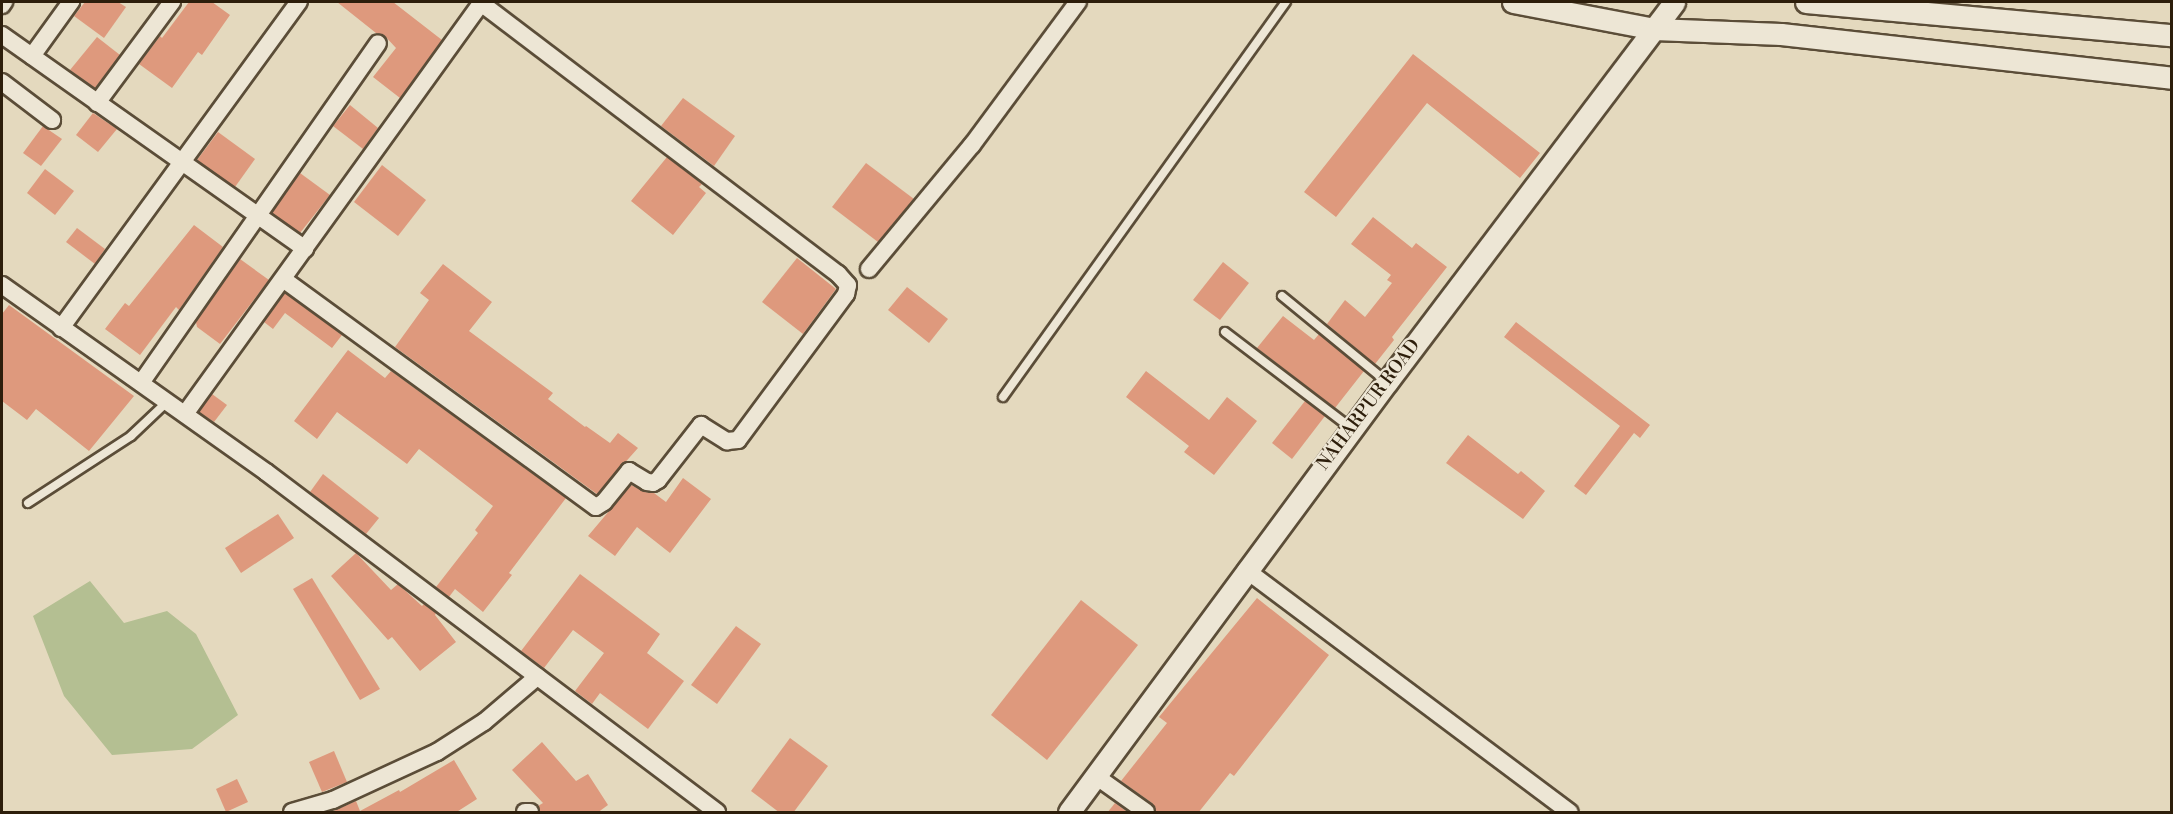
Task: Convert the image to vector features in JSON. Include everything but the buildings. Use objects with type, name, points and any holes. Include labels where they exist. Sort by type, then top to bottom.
[{"type":"street","points":[[32,56],[70,2]]},
{"type":"street","points":[[97,103],[171,2]]},
{"type":"street","points":[[61,328],[299,2]]},
{"type":"street","points":[[184,414],[481,2],[838,274],[848,285],[846,294],[738,440],[727,441],[701,425],[657,480],[653,483],[647,482],[629,471],[604,502],[596,507],[283,279]]},
{"type":"street","points":[[869,269],[972,145],[1078,2]]},
{"type":"street","points":[[1513,2],[1654,29],[1782,34],[2172,78]]},
{"type":"street","points":[[1806,2],[2172,35]]},
{"type":"street","name":"NAHARPUR ROAD","points":[[1069,813],[1246,570],[1654,29],[1669,3]]},
{"type":"street","points":[[2,35],[256,217],[305,249]]},
{"type":"street","points":[[141,383],[378,43]]},
{"type":"street","points":[[2,82],[52,120]]},
{"type":"street","points":[[2,285],[266,472],[717,813]]},
{"type":"street","points":[[1246,570],[1570,813]]},
{"type":"street","points":[[292,813],[333,800],[437,752],[477,727],[537,677]]},
{"type":"street","points":[[1097,777],[1146,813]]},
{"type":"street","points":[[525,813],[531,813]]},
{"type":"lane","points":[[1003,396],[1286,2]]},
{"type":"lane","points":[[1282,296],[1387,382]]},
{"type":"lane","points":[[1225,332],[1352,429]]},
{"type":"lane","points":[[28,503],[132,436],[167,402]]},
{"type":"green space","points":[[90,581],[124,623],[167,611],[196,634],[238,715],[192,749],[112,755],[64,696],[33,616]]}]
